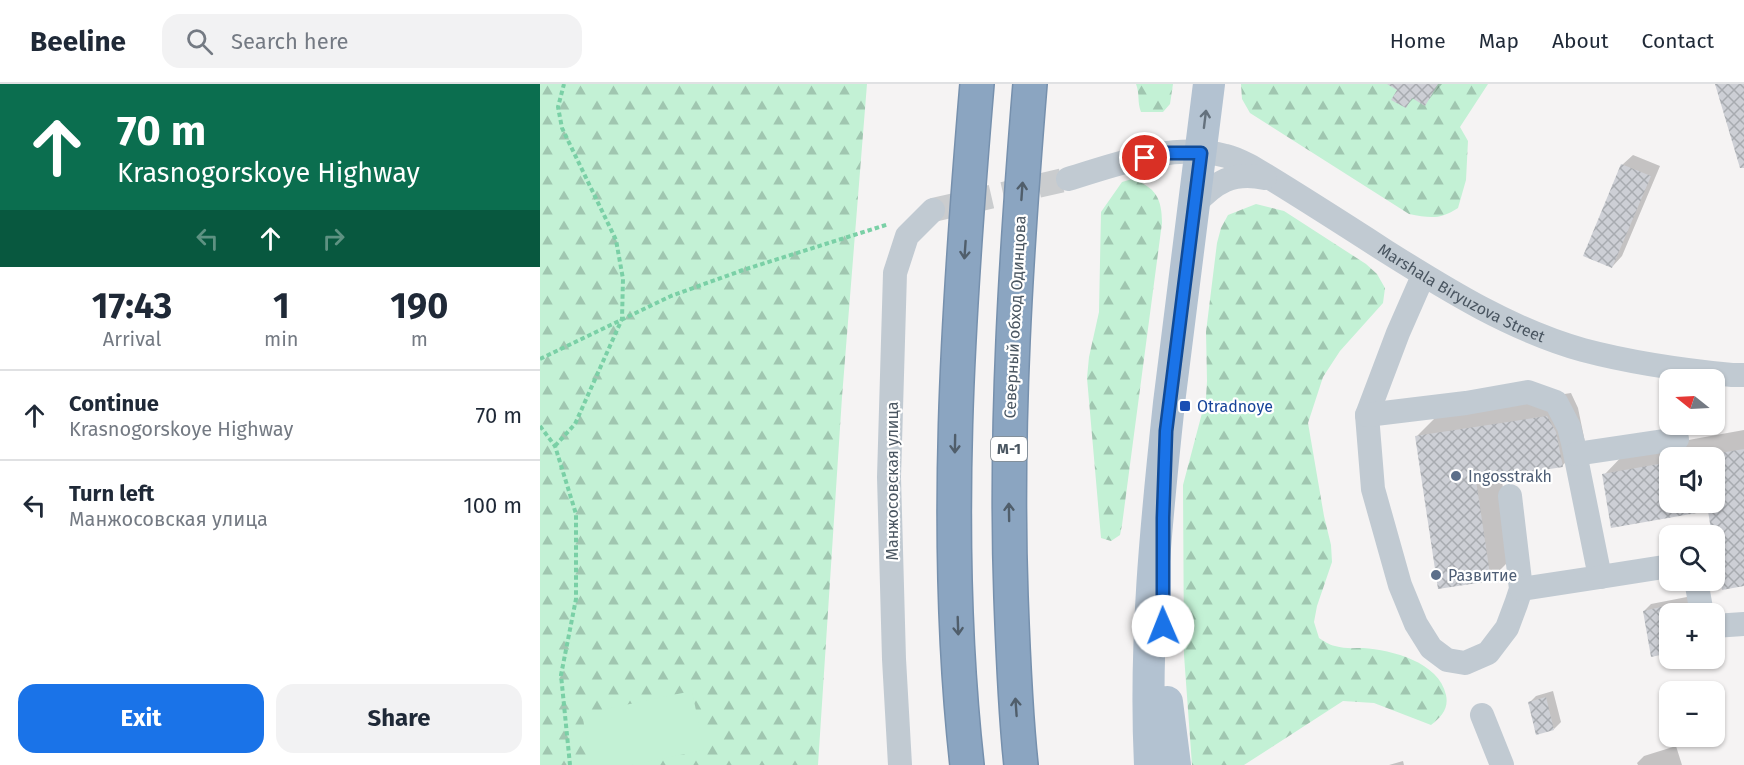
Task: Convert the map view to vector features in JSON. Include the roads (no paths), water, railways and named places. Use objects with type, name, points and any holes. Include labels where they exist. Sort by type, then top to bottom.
[{"type":"highway","points":[[967,765],[959,656],[954,479],[956,393],[977,84]]},
{"type":"highway","name":"Северный обход Одинцова","points":[[1021,765],[1013,654],[1008,479],[1014,312],[1030,84]]},
{"type":"main road","points":[[1150,765],[1148,669],[1157,518],[1209,84]]},
{"type":"main road","points":[[1166,431],[1163,518],[1164,647],[1169,733],[1174,765]]},
{"type":"street","points":[[1068,179],[1164,153],[1201,153]]},
{"type":"street","name":"Marshala Biryuzova Street","points":[[1201,153],[1226,156],[1252,167],[1423,276],[1484,310],[1528,330],[1582,349],[1648,365],[1744,375]]},
{"type":"street","points":[[1194,205],[1208,189],[1236,177],[1250,175],[1282,185]]},
{"type":"street","name":"Манжосовская улица","points":[[900,765],[894,659],[889,477],[895,273],[907,236],[933,210]]},
{"type":"street","points":[[1423,276],[1398,333],[1367,415],[1374,489],[1400,585],[1416,624],[1431,648],[1447,660],[1465,663],[1488,652],[1507,628],[1521,589],[1510,496]]},
{"type":"street","points":[[1367,415],[1466,403],[1528,392],[1556,402],[1569,427],[1576,454],[1599,577]]},
{"type":"street","points":[[1576,454],[1677,439]]},
{"type":"street","points":[[1521,589],[1659,568]]},
{"type":"street","points":[[1725,625],[1744,624]]},
{"type":"street","points":[[1482,715],[1502,765]]},
{"type":"tunnel","points":[[933,210],[1068,179]]},
{"type":"place","name":"Otradnoye","points":[[1185,406]]},
{"type":"place","name":"Ingosstrakh","points":[[1456,476]]},
{"type":"place","name":"Развитие","points":[[1436,575]]}]
